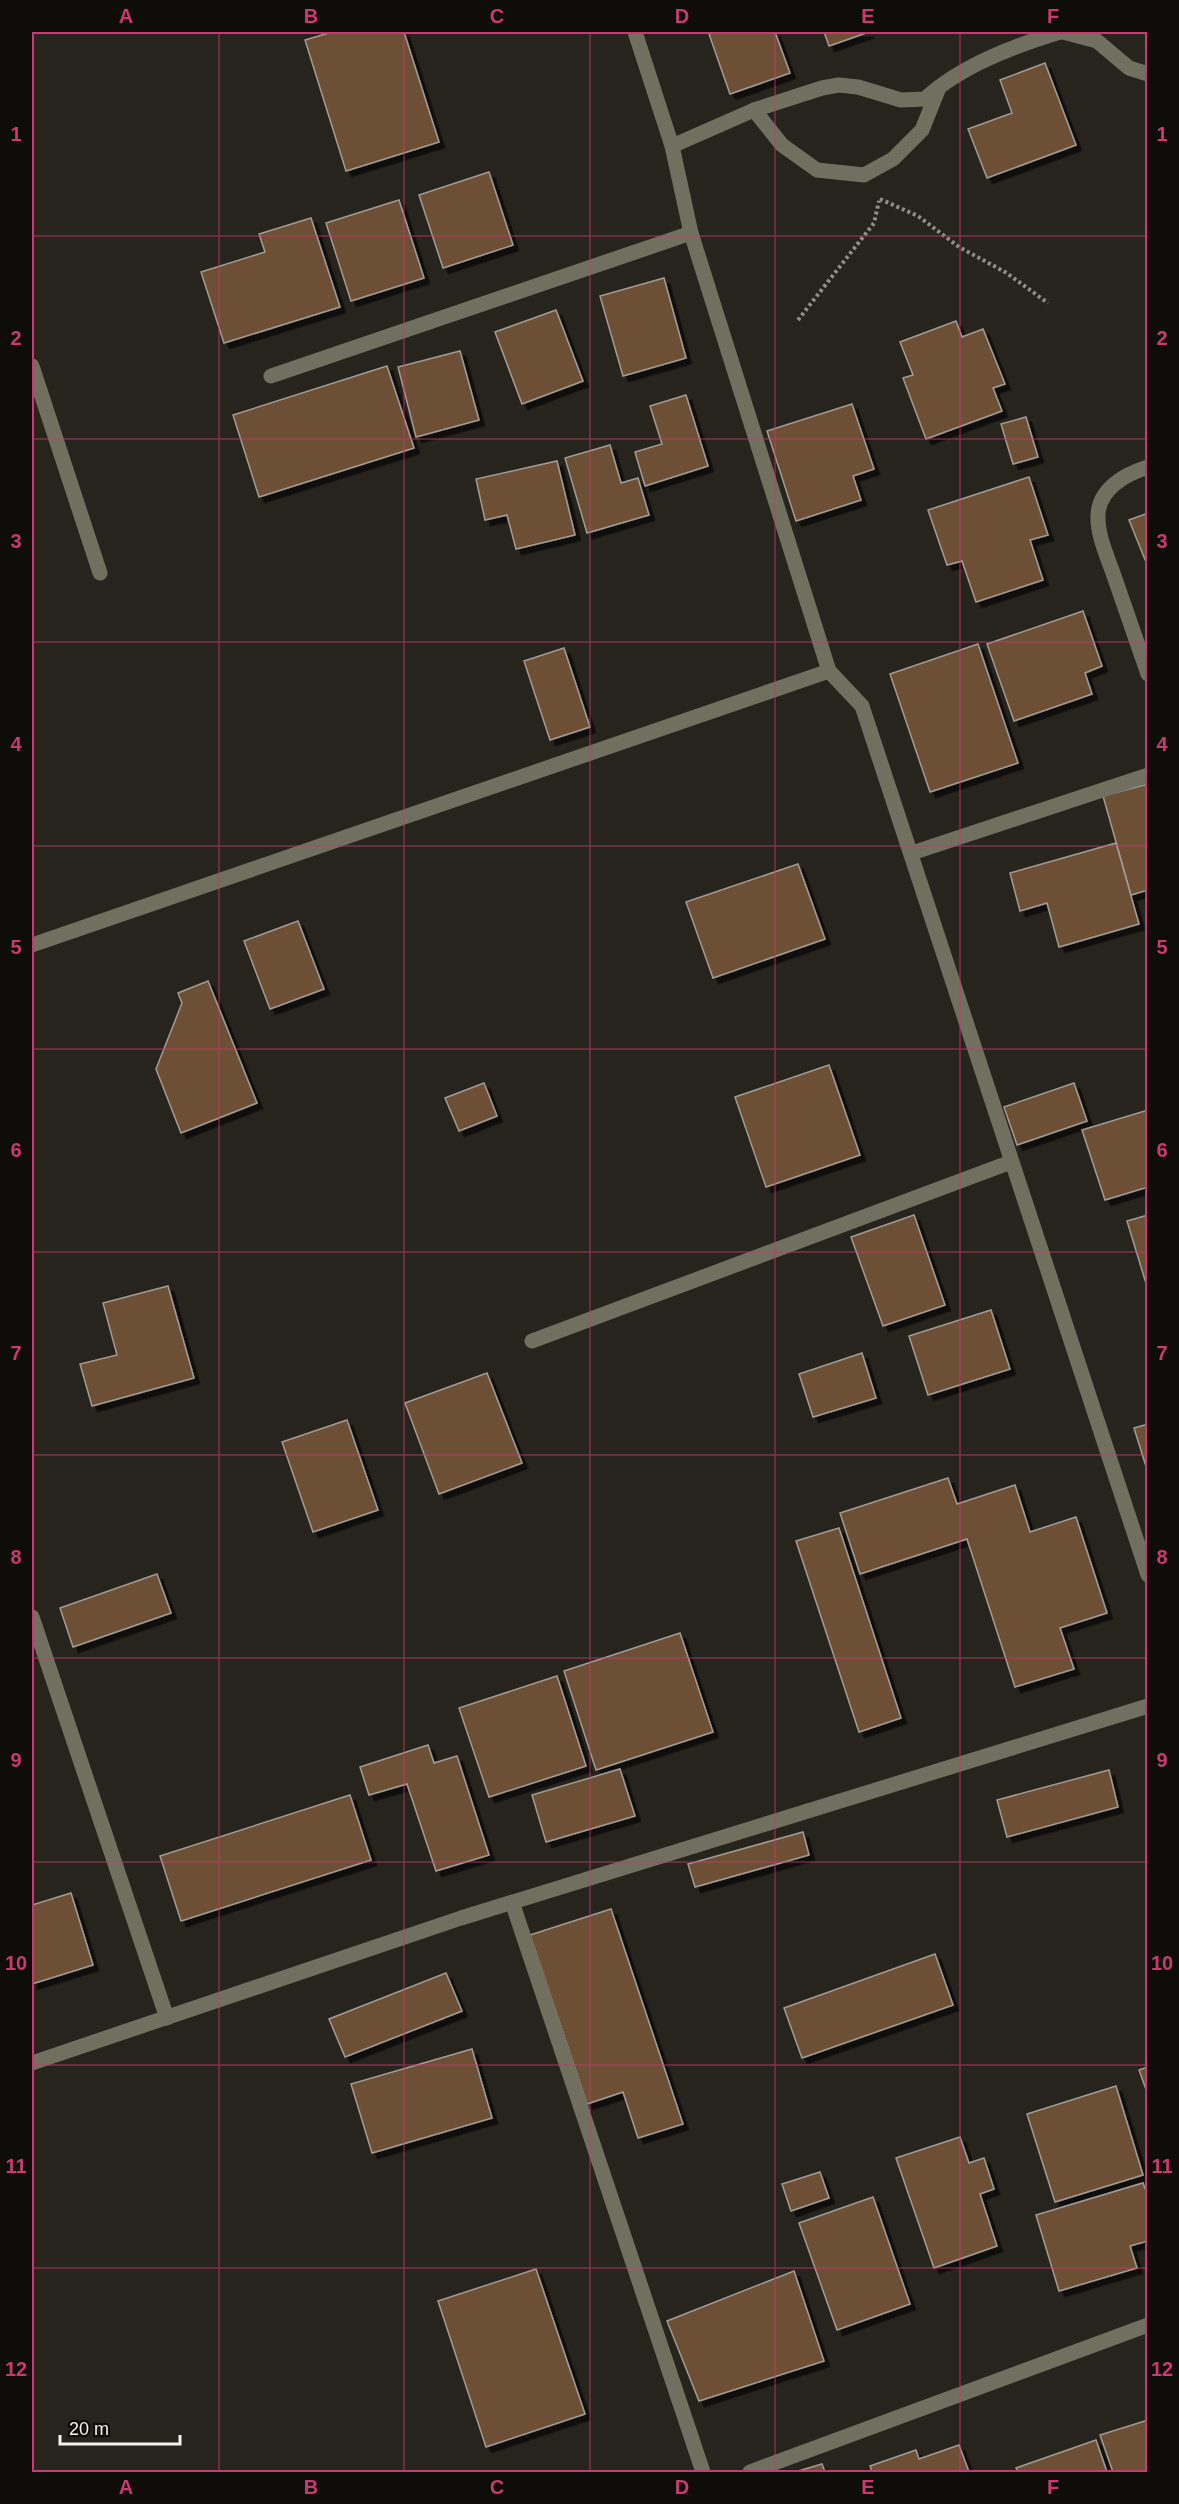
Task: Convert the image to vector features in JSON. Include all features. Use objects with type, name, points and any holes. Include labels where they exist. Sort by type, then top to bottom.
[{"type":"street","points":[[635,32],[672,146],[691,233],[829,671],[862,706],[1148,1575]]},
{"type":"street","points":[[672,146],[754,110],[839,84],[858,87],[901,100],[925,99],[940,85],[978,63],[1062,32],[1097,41],[1129,68],[1148,74]]},
{"type":"street","points":[[754,110],[782,145],[818,170],[864,175],[893,159],[922,130],[940,85]]},
{"type":"street","points":[[271,376],[691,233]]},
{"type":"street","points":[[32,366],[100,573]]},
{"type":"street","points":[[1148,467],[1134,471],[1110,486],[1101,502],[1098,515],[1104,543],[1148,674]]},
{"type":"street","points":[[32,945],[829,671]]},
{"type":"street","points":[[912,853],[1148,775]]},
{"type":"street","points":[[532,1341],[1011,1162]]},
{"type":"street","points":[[32,1617],[167,2018]]},
{"type":"street","points":[[32,2063],[512,1902],[1148,1706]]},
{"type":"street","points":[[512,1902],[703,2472]]},
{"type":"street","points":[[750,2472],[1148,2325]]},
{"type":"path","points":[[864,175],[879,199],[918,216],[959,247],[1005,272],[1048,303]]},
{"type":"path","points":[[798,320],[873,223],[879,199]]},
{"type":"building","points":[[332,32],[404,32],[439,142],[346,171],[305,40]]},
{"type":"building","points":[[775,32],[790,73],[730,94],[709,34]]},
{"type":"building","points":[[824,32],[869,32],[829,46]]},
{"type":"building","points":[[1045,63],[1076,145],[987,178],[968,129],[1012,113],[1000,80]]},
{"type":"building","points":[[489,172],[513,245],[443,268],[419,195]]},
{"type":"building","points":[[399,200],[424,278],[351,301],[326,223]]},
{"type":"building","points":[[311,218],[340,307],[224,343],[201,272],[265,252],[259,234]]},
{"type":"building","points":[[664,278],[686,358],[623,376],[600,296]]},
{"type":"building","points":[[556,310],[583,381],[522,404],[495,332]]},
{"type":"building","points":[[956,321],[962,337],[983,329],[1005,384],[993,388],[1002,411],[926,439],[903,378],[913,375],[900,342]]},
{"type":"building","points":[[460,351],[479,420],[416,437],[398,367]]},
{"type":"building","points":[[387,366],[414,448],[259,497],[233,415]]},
{"type":"building","points":[[686,395],[708,466],[645,486],[635,452],[662,444],[650,406]]},
{"type":"building","points":[[852,404],[874,469],[853,476],[861,500],[796,521],[767,431]]},
{"type":"building","points":[[1026,417],[1038,457],[1013,464],[1001,424]]},
{"type":"building","points":[[610,445],[621,483],[638,478],[649,515],[587,533],[565,458]]},
{"type":"building","points":[[557,461],[575,535],[516,549],[507,515],[485,520],[476,479]]},
{"type":"building","points":[[1029,477],[1048,535],[1030,540],[1043,580],[976,602],[962,561],[947,565],[928,510]]},
{"type":"building","points":[[1148,513],[1148,567],[1129,520]]},
{"type":"building","points":[[1083,611],[1102,666],[1085,673],[1092,694],[1014,721],[987,644]]},
{"type":"building","points":[[978,644],[1018,763],[930,792],[890,674]]},
{"type":"building","points":[[564,648],[590,727],[550,740],[524,661]]},
{"type":"building","points":[[1148,784],[1148,890],[1131,895],[1103,796]]},
{"type":"building","points":[[1116,843],[1139,924],[1059,947],[1047,903],[1020,911],[1010,873]]},
{"type":"building","points":[[798,864],[825,939],[713,978],[686,902]]},
{"type":"building","points":[[298,921],[324,989],[270,1009],[244,941]]},
{"type":"building","points":[[208,981],[257,1103],[181,1133],[156,1069],[182,1003],[178,993]]},
{"type":"building","points":[[829,1065],[860,1155],[766,1187],[735,1097]]},
{"type":"building","points":[[484,1083],[497,1116],[459,1131],[445,1098]]},
{"type":"building","points":[[1074,1083],[1087,1121],[1017,1145],[1004,1107]]},
{"type":"building","points":[[1148,1110],[1148,1187],[1105,1200],[1082,1130]]},
{"type":"building","points":[[914,1215],[945,1305],[883,1326],[851,1237]]},
{"type":"building","points":[[1148,1215],[1148,1290],[1127,1221]]},
{"type":"building","points":[[168,1286],[194,1378],[92,1406],[80,1364],[117,1355],[103,1303]]},
{"type":"building","points":[[991,1310],[1010,1369],[928,1395],[909,1336]]},
{"type":"building","points":[[862,1353],[876,1398],[813,1417],[799,1374]]},
{"type":"building","points":[[487,1373],[522,1463],[439,1494],[405,1403]]},
{"type":"building","points":[[347,1420],[378,1510],[313,1532],[282,1442]]},
{"type":"building","points":[[1148,1424],[1148,1473],[1134,1428]]},
{"type":"building","points":[[948,1478],[957,1504],[1015,1485],[1030,1532],[1076,1517],[1107,1613],[1060,1628],[1074,1669],[1015,1687],[967,1539],[860,1574],[840,1513]]},
{"type":"building","points":[[839,1528],[901,1718],[859,1732],[796,1541]]},
{"type":"building","points":[[157,1574],[171,1613],[73,1647],[60,1608]]},
{"type":"building","points":[[680,1633],[713,1732],[596,1770],[564,1671]]},
{"type":"building","points":[[557,1676],[586,1766],[489,1797],[459,1708]]},
{"type":"building","points":[[428,1745],[434,1763],[457,1756],[489,1855],[436,1871],[407,1784],[369,1795],[360,1767]]},
{"type":"building","points":[[620,1769],[635,1816],[546,1842],[532,1795]]},
{"type":"building","points":[[1109,1770],[1118,1807],[1007,1837],[997,1800]]},
{"type":"building","points":[[350,1795],[371,1860],[181,1921],[160,1856]]},
{"type":"building","points":[[803,1832],[809,1855],[695,1887],[688,1864]]},
{"type":"building","points":[[71,1893],[93,1965],[32,1984],[32,1905]]},
{"type":"building","points":[[611,1909],[683,2124],[638,2138],[623,2092],[587,2104],[530,1935]]},
{"type":"building","points":[[935,1954],[953,2005],[802,2058],[784,2008]]},
{"type":"building","points":[[446,1973],[462,2011],[345,2057],[329,2019]]},
{"type":"building","points":[[472,2049],[492,2118],[372,2153],[351,2084]]},
{"type":"building","points":[[1148,2067],[1148,2095],[1139,2070]]},
{"type":"building","points":[[1116,2086],[1143,2175],[1055,2202],[1027,2114]]},
{"type":"building","points":[[960,2137],[969,2163],[984,2158],[994,2189],[980,2194],[997,2246],[934,2268],[896,2158]]},
{"type":"building","points":[[820,2172],[829,2198],[791,2211],[782,2184]]},
{"type":"building","points":[[1143,2183],[1148,2196],[1148,2241],[1130,2246],[1137,2268],[1059,2291],[1036,2215]]},
{"type":"building","points":[[873,2197],[910,2304],[837,2330],[799,2223]]},
{"type":"building","points":[[536,2269],[585,2414],[486,2447],[438,2301]]},
{"type":"building","points":[[794,2271],[824,2361],[699,2401],[667,2321]]},
{"type":"building","points":[[1148,2420],[1148,2472],[1113,2472],[1100,2435]]},
{"type":"building","points":[[1096,2440],[1107,2472],[1018,2472],[1016,2468]]},
{"type":"building","points":[[959,2445],[969,2472],[872,2472],[870,2466],[916,2450],[919,2459]]},
{"type":"building","points":[[822,2464],[825,2472],[795,2472]]}]
